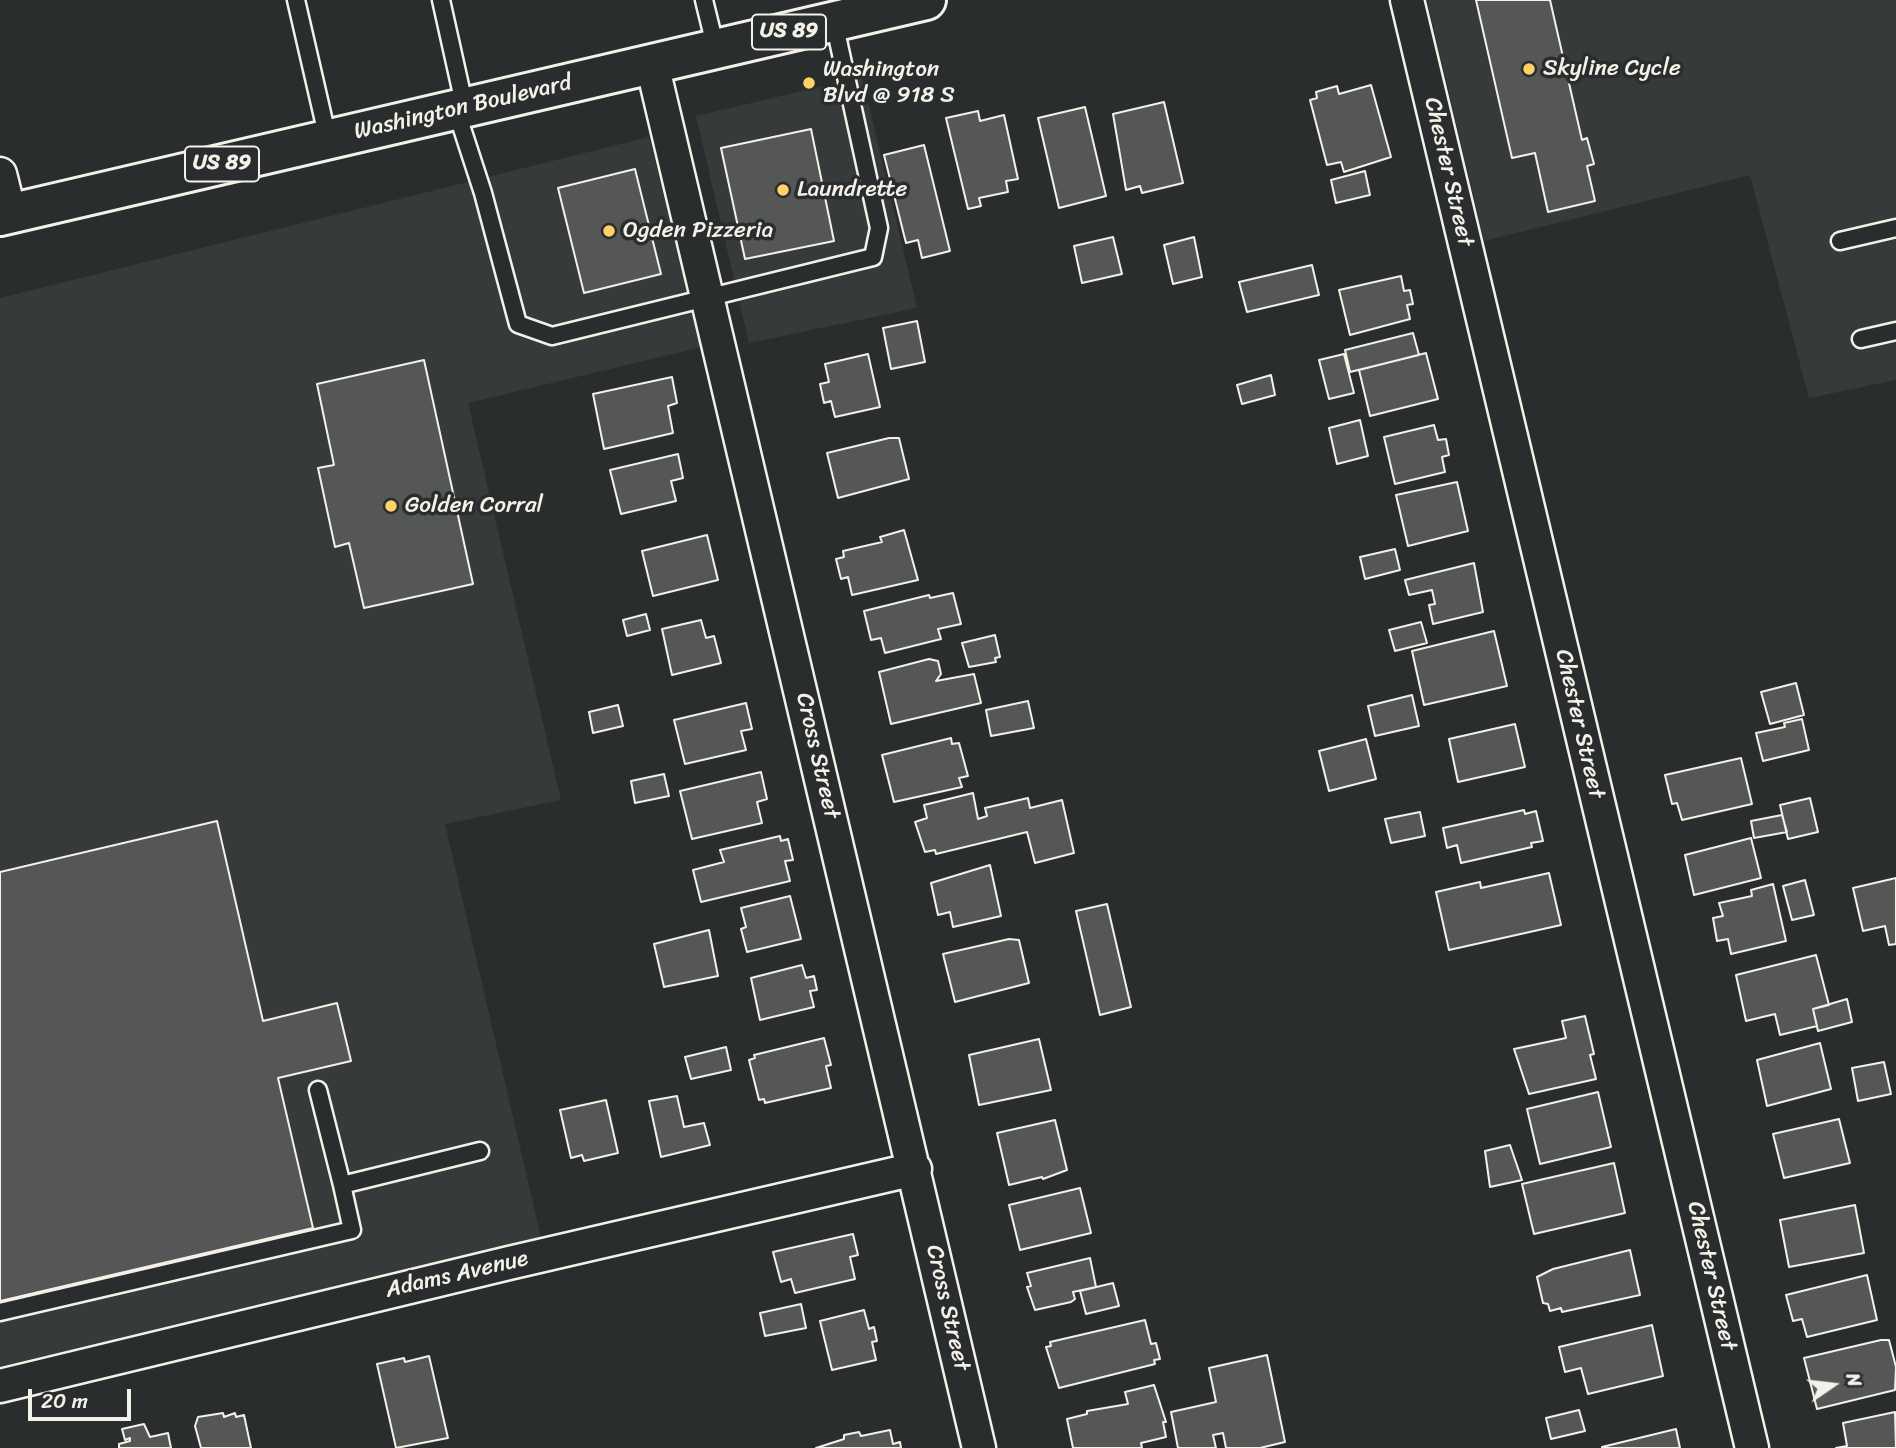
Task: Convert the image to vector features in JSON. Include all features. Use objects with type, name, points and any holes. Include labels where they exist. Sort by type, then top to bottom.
[{"type":"main road","name":"Washington Boulevard","points":[[5,215],[926,0]]},
{"type":"street","name":"Chester Street","points":[[1407,0],[1752,1448]]},
{"type":"street","name":"Cross Street","points":[[652,64],[979,1448]]},
{"type":"street","points":[[0,174],[5,215]]},
{"type":"street","name":"Adams Avenue","points":[[0,1386],[509,1263],[915,1170]]},
{"type":"lane","points":[[296,0],[328,139]]},
{"type":"lane","points":[[441,0],[460,109],[518,324],[552,336],[873,257],[879,228],[833,22]]},
{"type":"lane","points":[[704,0],[716,49]]},
{"type":"lane","points":[[1840,241],[1896,228]]},
{"type":"lane","points":[[1861,339],[1896,331]]},
{"type":"lane","points":[[0,1312],[352,1230],[318,1090]]},
{"type":"lane","points":[[342,1185],[480,1151]]},
{"type":"shaded area","points":[[1427,0],[1896,0],[1896,380],[1809,398],[1750,175],[1484,241]]},
{"type":"shaded area","points":[[862,77],[917,308],[749,343],[696,116]]},
{"type":"shaded area","points":[[649,137],[702,347],[468,403],[561,800],[445,824],[542,1242],[0,1369],[0,298]]},
{"type":"building","name":"Skyline Cycle","points":[[1476,0],[1550,0],[1582,140],[1587,138],[1594,164],[1587,166],[1595,201],[1548,212],[1535,153],[1512,158]]},
{"type":"building","points":[[1371,85],[1391,157],[1344,172],[1341,162],[1327,165],[1310,100],[1317,98],[1316,92],[1337,86],[1339,94]]},
{"type":"building","points":[[1164,102],[1183,183],[1142,193],[1140,186],[1126,190],[1113,114]]},
{"type":"building","points":[[1085,107],[1106,196],[1059,208],[1038,118]]},
{"type":"building","points":[[978,111],[980,121],[1004,115],[1018,179],[1006,181],[1008,192],[979,198],[981,206],[968,209],[946,118]]},
{"type":"building","points":[[811,129],[834,241],[745,259],[721,148]]},
{"type":"building","points":[[924,145],[950,251],[922,258],[918,240],[906,243],[884,155]]},
{"type":"building","name":"Ogden Pizzeria","points":[[635,169],[661,274],[584,293],[558,188]]},
{"type":"building","points":[[1365,171],[1370,195],[1336,203],[1331,180]]},
{"type":"building","points":[[1113,237],[1122,274],[1082,283],[1074,246]]},
{"type":"building","points":[[1194,237],[1202,277],[1173,284],[1164,245]]},
{"type":"building","points":[[1312,265],[1319,295],[1247,312],[1239,282]]},
{"type":"building","points":[[1401,276],[1404,291],[1410,290],[1413,304],[1407,305],[1410,319],[1350,335],[1339,290]]},
{"type":"building","points":[[917,321],[925,362],[891,369],[883,328]]},
{"type":"building","points":[[1413,333],[1419,355],[1350,372],[1345,350]]},
{"type":"building","points":[[1426,353],[1438,399],[1370,416],[1359,370]]},
{"type":"building","points":[[868,354],[880,407],[835,417],[831,401],[824,403],[820,384],[829,382],[825,364]]},
{"type":"building","points":[[1344,354],[1354,393],[1329,399],[1319,360]]},
{"type":"building","name":"Golden Corral","points":[[424,360],[473,584],[364,608],[349,543],[335,547],[318,468],[334,465],[317,384]]},
{"type":"building","points":[[1271,375],[1275,395],[1242,404],[1237,385]]},
{"type":"building","points":[[672,377],[677,403],[668,406],[673,433],[604,449],[593,394]]},
{"type":"building","points":[[1360,420],[1368,456],[1337,464],[1329,428]]},
{"type":"building","points":[[1434,425],[1438,440],[1446,439],[1449,455],[1442,457],[1445,472],[1395,484],[1384,437]]},
{"type":"building","points":[[899,438],[909,479],[838,498],[827,453]]},
{"type":"building","points":[[678,454],[683,478],[671,481],[676,501],[621,514],[610,470]]},
{"type":"building","points":[[1457,482],[1468,531],[1408,546],[1396,495]]},
{"type":"building","points":[[904,530],[918,580],[852,595],[848,577],[841,579],[836,559],[844,557],[843,551],[882,542],[880,537]]},
{"type":"building","points":[[707,535],[718,580],[653,596],[642,551]]},
{"type":"building","points":[[1395,549],[1400,570],[1365,579],[1360,557]]},
{"type":"building","points":[[1474,563],[1483,612],[1433,624],[1429,605],[1435,604],[1432,590],[1409,595],[1405,580]]},
{"type":"building","points":[[953,593],[961,624],[938,629],[941,639],[885,653],[881,638],[871,640],[864,611],[929,595],[930,598]]},
{"type":"building","points":[[646,614],[650,630],[627,636],[623,620]]},
{"type":"building","points":[[701,620],[706,638],[714,636],[721,663],[672,675],[662,629]]},
{"type":"building","points":[[1421,622],[1427,643],[1395,651],[1389,630]]},
{"type":"building","points":[[1494,631],[1507,686],[1424,705],[1412,651]]},
{"type":"building","points":[[995,635],[1000,657],[995,658],[996,662],[969,667],[962,643]]},
{"type":"building","points":[[929,659],[938,661],[941,674],[936,681],[974,674],[981,703],[891,724],[879,672]]},
{"type":"building","points":[[1796,683],[1804,715],[1770,724],[1761,692]]},
{"type":"building","points":[[1412,695],[1419,726],[1375,736],[1368,706]]},
{"type":"building","points":[[1028,701],[1034,728],[991,736],[986,710]]},
{"type":"building","points":[[746,703],[752,729],[741,731],[746,750],[685,764],[674,720]]},
{"type":"building","points":[[618,705],[623,726],[593,733],[589,712]]},
{"type":"building","points":[[1802,719],[1809,750],[1763,761],[1756,733],[1785,727],[1784,723]]},
{"type":"building","points":[[1515,724],[1525,767],[1458,782],[1449,739]]},
{"type":"building","points":[[951,738],[952,744],[959,743],[968,776],[959,778],[962,787],[894,802],[882,755]]},
{"type":"building","points":[[1366,739],[1376,779],[1329,791],[1319,751]]},
{"type":"building","points":[[1741,758],[1752,804],[1682,820],[1677,803],[1672,804],[1665,775]]},
{"type":"building","points":[[761,772],[767,799],[757,802],[762,823],[692,839],[680,791]]},
{"type":"building","points":[[664,774],[669,796],[635,803],[631,781]]},
{"type":"building","points":[[973,793],[978,819],[987,816],[985,808],[1028,798],[1030,808],[1062,800],[1074,853],[1035,863],[1027,832],[936,854],[935,850],[925,852],[915,822],[927,818],[924,805]]},
{"type":"building","points":[[1810,798],[1818,832],[1788,839],[1780,805]]},
{"type":"building","points":[[1524,810],[1525,814],[1536,811],[1543,841],[1531,843],[1532,847],[1461,863],[1457,845],[1447,848],[1443,828]]},
{"type":"building","points":[[1420,812],[1425,836],[1391,843],[1385,819]]},
{"type":"building","points":[[1782,815],[1787,832],[1754,838],[1751,821]]},
{"type":"building","points":[[217,821],[263,1021],[337,1003],[351,1061],[278,1078],[313,1228],[0,1301],[0,872]]},
{"type":"building","points":[[780,836],[781,841],[788,839],[793,860],[785,861],[790,881],[701,902],[693,870],[724,862],[720,850]]},
{"type":"building","points":[[1751,838],[1761,878],[1694,895],[1685,855]]},
{"type":"building","points":[[990,865],[1001,916],[953,927],[950,912],[938,915],[931,883]]},
{"type":"building","points":[[1549,873],[1561,925],[1449,950],[1436,892],[1480,882],[1481,888]]},
{"type":"building","points":[[1896,878],[1896,944],[1889,945],[1885,926],[1863,931],[1853,888]]},
{"type":"building","points":[[1805,880],[1814,915],[1792,920],[1783,886]]},
{"type":"building","points":[[1773,884],[1786,941],[1731,954],[1728,939],[1717,941],[1713,918],[1723,916],[1719,903],[1752,896],[1751,890]]},
{"type":"building","points":[[790,896],[801,939],[747,952],[741,929],[746,927],[741,908]]},
{"type":"building","points":[[1107,904],[1131,1007],[1100,1015],[1076,911]]},
{"type":"building","points":[[709,930],[718,976],[664,987],[654,944]]},
{"type":"building","points":[[1009,939],[1019,940],[1029,983],[955,1002],[943,954]]},
{"type":"building","points":[[1816,955],[1829,1005],[1813,1009],[1817,1026],[1780,1035],[1775,1014],[1746,1021],[1736,975]]},
{"type":"building","points":[[802,965],[806,978],[814,976],[817,990],[810,991],[814,1007],[760,1020],[751,978]]},
{"type":"building","points":[[1847,999],[1852,1022],[1818,1031],[1813,1009]]},
{"type":"building","points":[[1585,1016],[1594,1054],[1590,1055],[1596,1079],[1529,1094],[1514,1049],[1566,1038],[1562,1021]]},
{"type":"building","points":[[824,1038],[831,1065],[826,1066],[831,1088],[765,1103],[764,1099],[759,1100],[749,1060],[755,1058],[754,1055]]},
{"type":"building","points":[[1039,1039],[1051,1090],[979,1105],[969,1055]]},
{"type":"building","points":[[1820,1043],[1831,1089],[1767,1106],[1757,1060]]},
{"type":"building","points":[[726,1047],[731,1070],[691,1079],[685,1057]]},
{"type":"building","points":[[1884,1062],[1891,1094],[1858,1101],[1852,1068]]},
{"type":"building","points":[[1598,1092],[1611,1147],[1540,1164],[1527,1109]]},
{"type":"building","points":[[677,1096],[684,1127],[704,1123],[710,1145],[661,1157],[649,1101]]},
{"type":"building","points":[[606,1100],[618,1153],[584,1161],[582,1155],[571,1158],[560,1110]]},
{"type":"building","points":[[1839,1119],[1850,1163],[1784,1178],[1773,1134]]},
{"type":"building","points":[[1055,1120],[1067,1170],[1043,1179],[1042,1177],[1009,1185],[997,1133]]},
{"type":"building","points":[[1510,1145],[1522,1180],[1490,1187],[1485,1151]]},
{"type":"building","points":[[1614,1163],[1625,1213],[1534,1234],[1522,1184]]},
{"type":"building","points":[[1080,1188],[1091,1233],[1020,1250],[1009,1205]]},
{"type":"building","points":[[1855,1205],[1864,1253],[1789,1267],[1780,1220]]},
{"type":"building","points":[[853,1234],[858,1255],[850,1257],[855,1279],[795,1293],[791,1279],[781,1282],[773,1252]]},
{"type":"building","points":[[1630,1250],[1640,1295],[1562,1312],[1561,1308],[1550,1311],[1548,1304],[1543,1303],[1537,1277],[1553,1269]]},
{"type":"building","points":[[1090,1258],[1096,1287],[1073,1292],[1075,1299],[1071,1302],[1035,1310],[1027,1287],[1031,1286],[1027,1273]]},
{"type":"building","points":[[1867,1275],[1877,1320],[1807,1337],[1802,1319],[1793,1321],[1786,1295]]},
{"type":"building","points":[[1113,1283],[1119,1306],[1086,1314],[1080,1291]]},
{"type":"building","points":[[801,1304],[806,1328],[765,1336],[760,1313]]},
{"type":"building","points":[[864,1310],[869,1329],[874,1327],[877,1341],[872,1342],[876,1360],[832,1370],[820,1321]]},
{"type":"building","points":[[1145,1320],[1151,1344],[1156,1343],[1160,1359],[1154,1360],[1155,1364],[1059,1388],[1046,1347],[1051,1346],[1050,1342]]},
{"type":"building","points":[[1652,1325],[1663,1376],[1588,1394],[1581,1368],[1565,1372],[1559,1347]]},
{"type":"building","points":[[1889,1340],[1896,1367],[1895,1390],[1817,1409],[1804,1358]]},
{"type":"building","points":[[1267,1355],[1285,1442],[1260,1448],[1226,1448],[1223,1433],[1213,1435],[1216,1448],[1178,1448],[1171,1412],[1216,1402],[1209,1368]]},
{"type":"building","points":[[429,1356],[448,1438],[396,1448],[377,1364],[404,1358],[405,1362]]},
{"type":"building","points":[[1154,1385],[1166,1422],[1163,1422],[1166,1437],[1141,1443],[1142,1448],[1073,1448],[1067,1419],[1087,1414],[1087,1411],[1128,1404],[1125,1392]]},
{"type":"building","points":[[1579,1410],[1585,1431],[1551,1439],[1546,1418]]},
{"type":"building","points":[[1895,1412],[1896,1448],[1836,1448],[1847,1446],[1843,1423]]},
{"type":"building","points":[[223,1413],[224,1417],[235,1413],[236,1417],[244,1415],[251,1448],[201,1448],[195,1426],[198,1417]]},
{"type":"building","points":[[144,1424],[150,1437],[168,1433],[171,1448],[119,1448],[119,1444],[130,1441],[130,1438],[125,1440],[122,1429]]},
{"type":"building","points":[[1676,1429],[1680,1448],[1602,1448],[1602,1447]]},
{"type":"building","points":[[890,1430],[893,1444],[900,1442],[901,1448],[816,1448],[844,1439],[844,1435],[859,1432],[861,1436]]},
{"type":"place","name":"Skyline Cycle","points":[[1529,69]]},
{"type":"place","name":"Washington Blvd @ 918 S","points":[[809,83]]},
{"type":"place","name":"Laundrette","points":[[783,190]]},
{"type":"place","name":"Ogden Pizzeria","points":[[609,231]]},
{"type":"place","name":"Golden Corral","points":[[391,506]]}]
